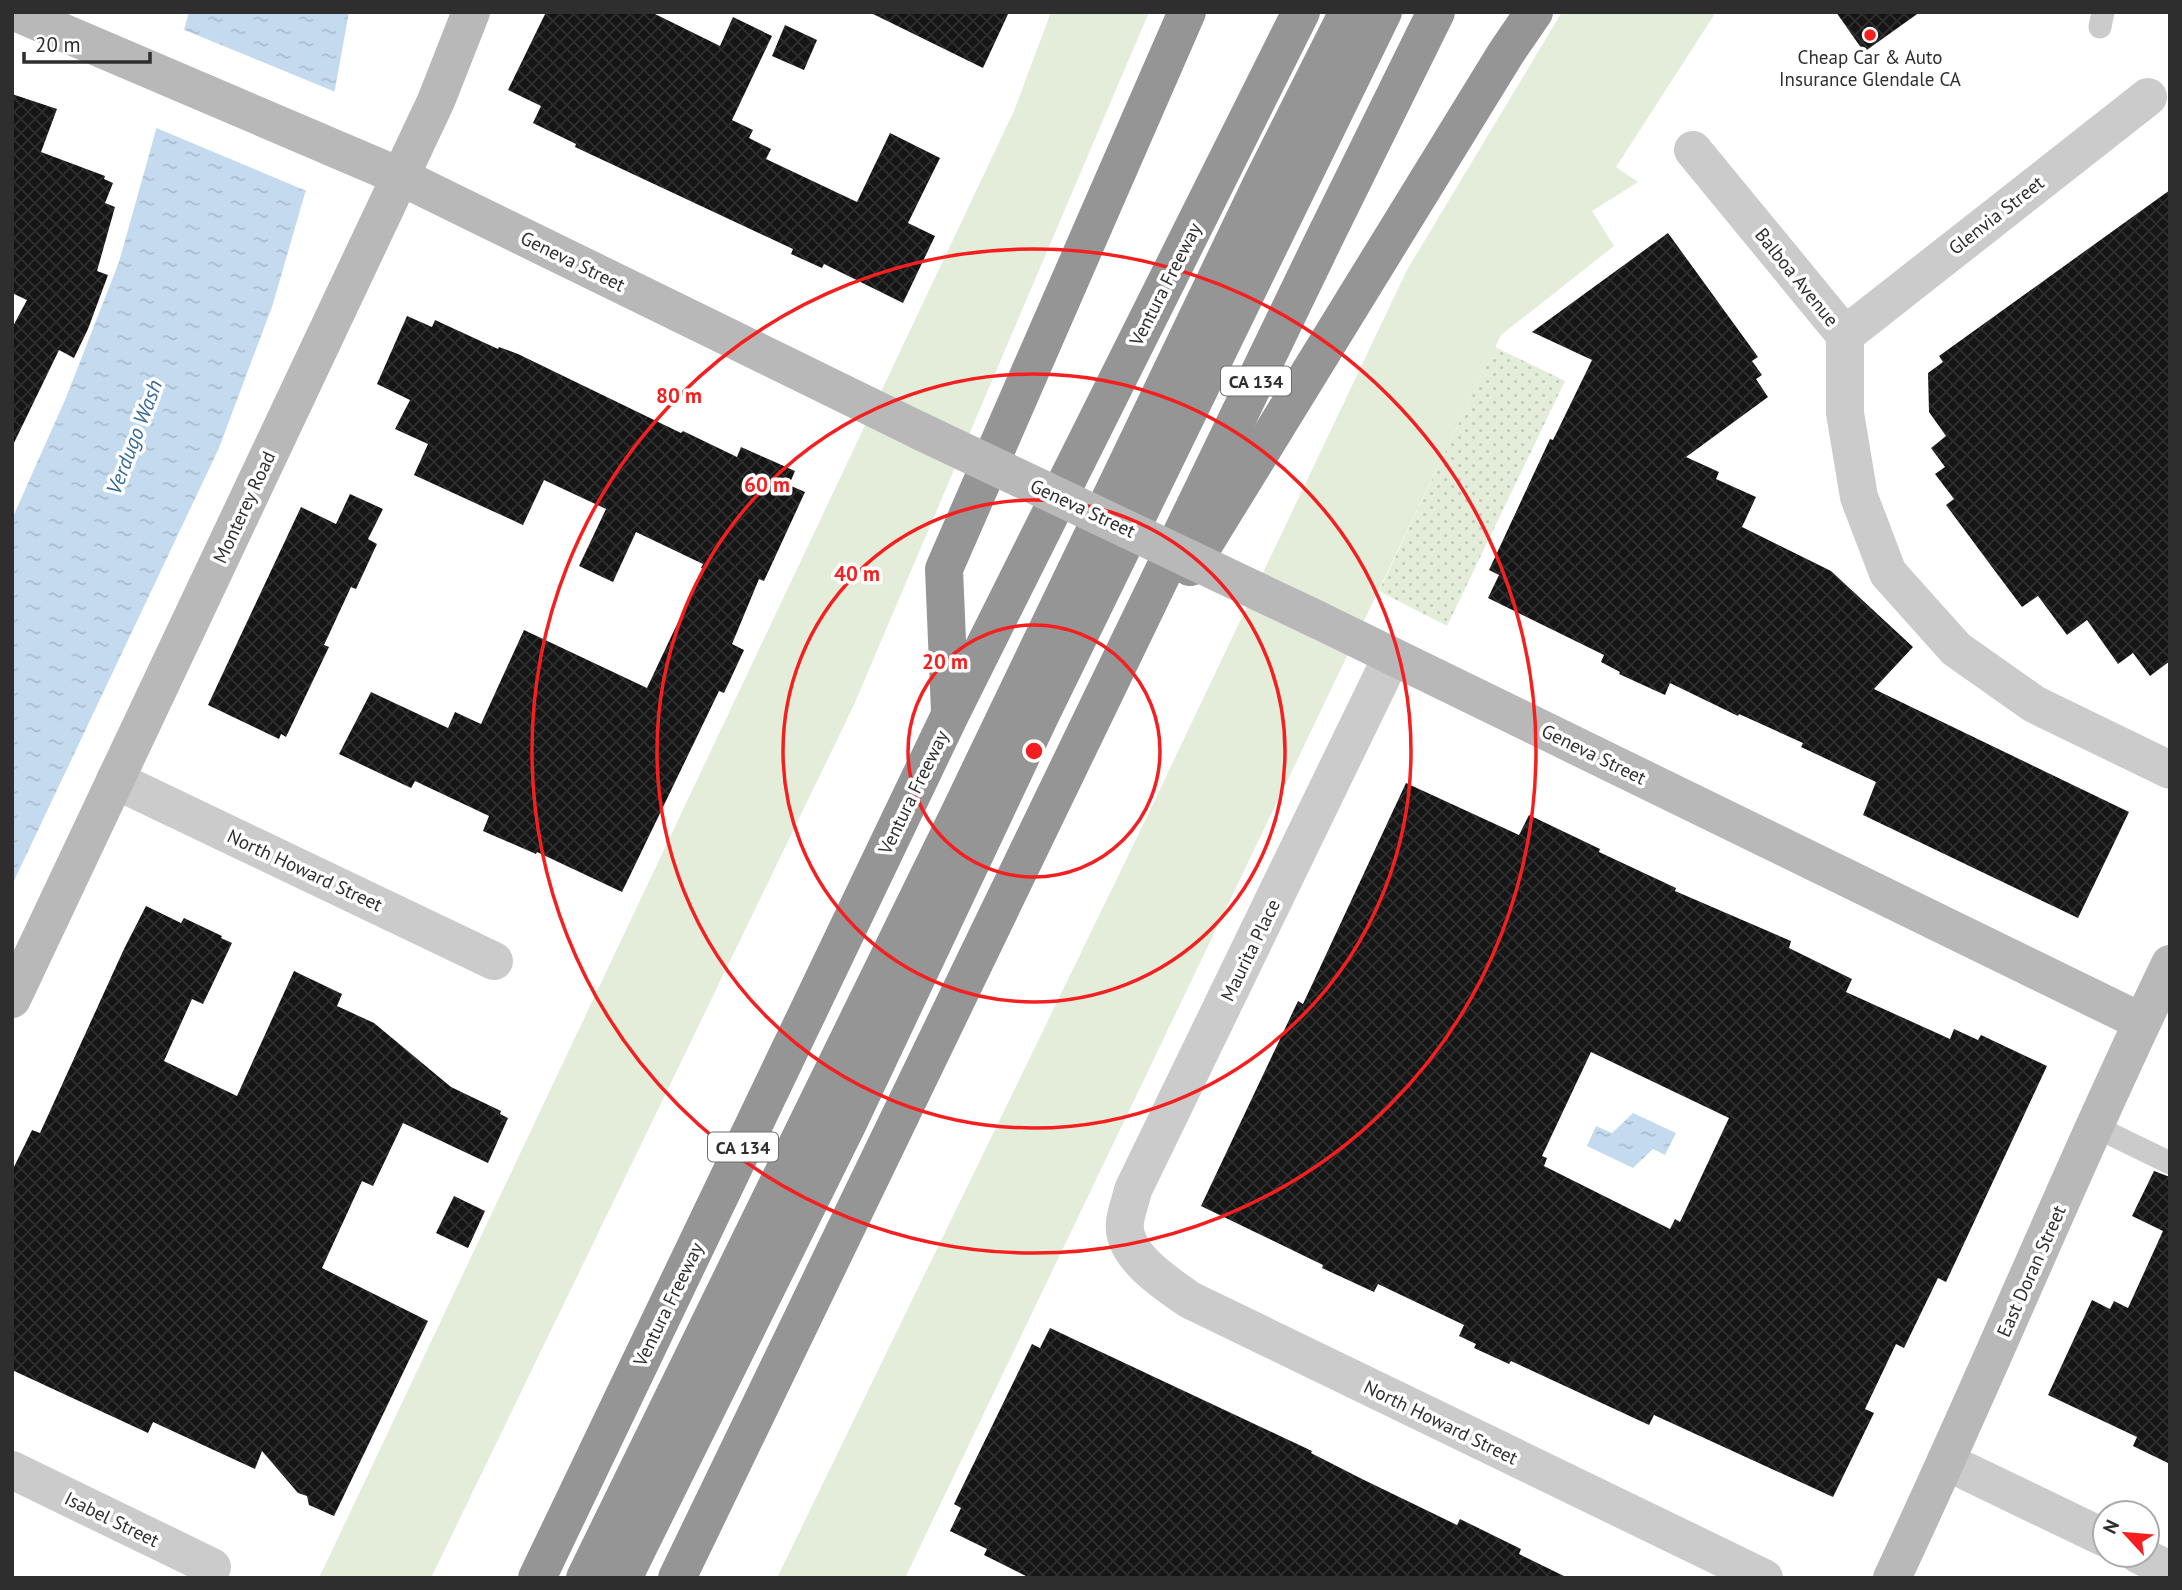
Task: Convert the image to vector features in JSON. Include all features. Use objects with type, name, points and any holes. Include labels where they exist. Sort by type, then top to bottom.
[{"type":"highway","points":[[950,715],[944,569],[1187,12]]},
{"type":"highway","name":"Ventura Freeway","points":[[537,1578],[950,715],[1301,12]]},
{"type":"highway","points":[[585,1578],[958,816],[1262,183],[1348,12]]},
{"type":"highway","points":[[623,1578],[848,1123],[1040,716],[1383,12]]},
{"type":"highway","name":"CA 134","points":[[677,1578],[1436,12]]},
{"type":"highway","points":[[1077,751],[1506,53],[1534,12]]},
{"type":"street","name":"Geneva Street","points":[[15,12],[399,176],[2142,1022]]},
{"type":"street","name":"Monterey Road","points":[[12,999],[436,101],[471,12]]},
{"type":"street","name":"Glenvia Street","points":[[1844,335],[2148,97]]},
{"type":"street","name":"Balboa Avenue","points":[[1693,150],[1844,335],[1845,413],[1859,497],[1888,572],[1956,649],[2014,690],[2034,704],[2170,770]]},
{"type":"street","name":"Maurita Place","points":[[1131,1248],[1125,1225],[1133,1190],[1392,656]]},
{"type":"street","name":"North Howard Street","points":[[116,780],[494,961]]},
{"type":"street","name":"East Doran Street","points":[[1892,1578],[1947,1462],[2094,1126],[2170,964]]},
{"type":"street","name":"North Howard Street","points":[[1131,1248],[1152,1273],[1190,1300],[1765,1578]]},
{"type":"street","points":[[1947,1462],[2091,1531]]},
{"type":"street","name":"Isabel Street","points":[[12,1470],[212,1567]]},
{"type":"lane","points":[[2094,1126],[2170,1163]]},
{"type":"green space","points":[[1051,12],[1149,12],[853,707],[431,1578],[319,1578],[1014,111]]},
{"type":"green space","points":[[1562,12],[1716,12],[1616,167],[1638,182],[1592,211],[1614,246],[1501,335],[905,1578],[777,1578],[1144,823],[1407,270]]},
{"type":"green space","points":[[1495,347],[1565,381],[1447,626],[1379,591]]},
{"type":"water","name":"Verdugo Wash","points":[[189,12],[349,12],[335,89],[273,304],[219,448],[12,885],[12,519],[65,400],[119,262]]},
{"type":"water","points":[[1633,1113],[1676,1133],[1665,1155],[1653,1149],[1633,1168],[1587,1146],[1596,1126],[1612,1133]]},
{"type":"pier","points":[[182,29],[338,93],[309,192],[154,127]]},
{"type":"building","points":[[546,12],[651,12],[720,46],[733,17],[772,36],[732,120],[753,130],[749,138],[771,149],[766,159],[857,202],[890,133],[940,158],[908,223],[935,236],[903,303],[824,264],[822,268],[791,254],[793,249],[575,147],[576,144],[533,123],[541,106],[508,90]]},
{"type":"building","points":[[869,12],[1009,12],[983,68]]},
{"type":"building","name":"Cheap Car & Auto Insurance Glendale CA","points":[[1836,12],[1920,12],[1864,52]]},
{"type":"building","points":[[785,25],[817,40],[804,70],[772,56]]},
{"type":"building","points":[[12,94],[57,109],[41,152],[105,176],[104,179],[113,183],[105,203],[115,207],[97,271],[108,275],[88,329],[74,358],[59,350],[12,447],[12,328],[27,300],[12,293]]},
{"type":"building","points":[[2170,190],[2170,661],[2150,676],[2133,653],[2118,664],[2087,620],[2067,635],[2038,596],[2022,607],[1946,505],[1954,499],[1935,474],[1945,467],[1931,448],[1946,436],[1929,412],[1928,373],[1943,362],[1939,356]]},
{"type":"building","points":[[1668,233],[1758,357],[1752,361],[1762,375],[1756,379],[1768,397],[1686,457],[1719,472],[1716,479],[1756,497],[1742,527],[1831,571],[1913,647],[1874,689],[2129,812],[2078,918],[1863,815],[1876,782],[1801,747],[1803,743],[1739,714],[1738,716],[1670,683],[1665,695],[1619,674],[1620,672],[1601,662],[1604,655],[1488,598],[1499,575],[1489,570],[1550,439],[1553,440],[1592,360],[1532,332]]},
{"type":"building","points":[[407,316],[432,327],[435,320],[498,349],[499,347],[518,354],[681,433],[683,431],[737,457],[741,447],[795,471],[789,485],[805,492],[764,581],[759,579],[732,644],[744,650],[724,693],[719,691],[622,892],[537,852],[536,854],[483,831],[489,816],[415,781],[411,788],[339,754],[371,692],[448,728],[455,712],[481,724],[524,630],[647,688],[703,569],[703,564],[636,532],[613,582],[579,566],[606,509],[544,480],[523,525],[414,475],[428,444],[395,429],[410,400],[377,384]]},
{"type":"building","points":[[350,494],[383,509],[368,539],[377,544],[356,589],[351,587],[324,645],[329,647],[286,737],[281,734],[279,739],[208,705],[301,507],[336,524]]},
{"type":"building","points":[[1406,783],[1519,835],[1529,815],[1676,888],[1675,891],[1791,941],[1789,948],[1852,979],[1846,992],[1950,1039],[1954,1029],[1978,1040],[1981,1035],[2047,1066],[1946,1282],[1938,1278],[1904,1348],[1896,1344],[1865,1409],[1874,1413],[1833,1497],[1654,1415],[1649,1425],[1511,1361],[1509,1364],[1474,1348],[1476,1344],[1459,1336],[1464,1325],[1378,1284],[1374,1292],[1201,1206],[1298,1001],[1303,1004]],"holes":[[[1591,1052],[1729,1118],[1680,1222],[1675,1219],[1670,1229],[1544,1166],[1547,1158],[1542,1156]]]},
{"type":"building","points":[[146,906],[181,923],[184,918],[232,943],[203,1004],[192,999],[164,1061],[237,1096],[294,971],[342,994],[337,1006],[374,1023],[451,1087],[501,1111],[500,1114],[508,1118],[488,1163],[403,1123],[373,1186],[362,1181],[322,1268],[428,1321],[334,1516],[309,1505],[307,1496],[298,1493],[262,1451],[255,1469],[153,1422],[148,1433],[12,1370],[12,1171],[32,1130],[40,1133]]},
{"type":"building","points":[[2154,1171],[2170,1177],[2170,1464],[2133,1446],[2137,1437],[2048,1395],[2092,1300],[2110,1309],[2114,1301],[2128,1308],[2163,1231],[2132,1216]]},
{"type":"building","points":[[454,1196],[485,1211],[468,1248],[436,1233]]},
{"type":"building","points":[[1050,1328],[1312,1451],[1311,1453],[1457,1525],[1460,1519],[1521,1549],[1519,1554],[1568,1578],[1030,1578],[984,1555],[987,1549],[950,1531],[961,1508],[954,1504],[1032,1344],[1040,1348]]},
{"type":"place","name":"Cheap Car & Auto Insurance Glendale CA","points":[[1870,35]]}]
